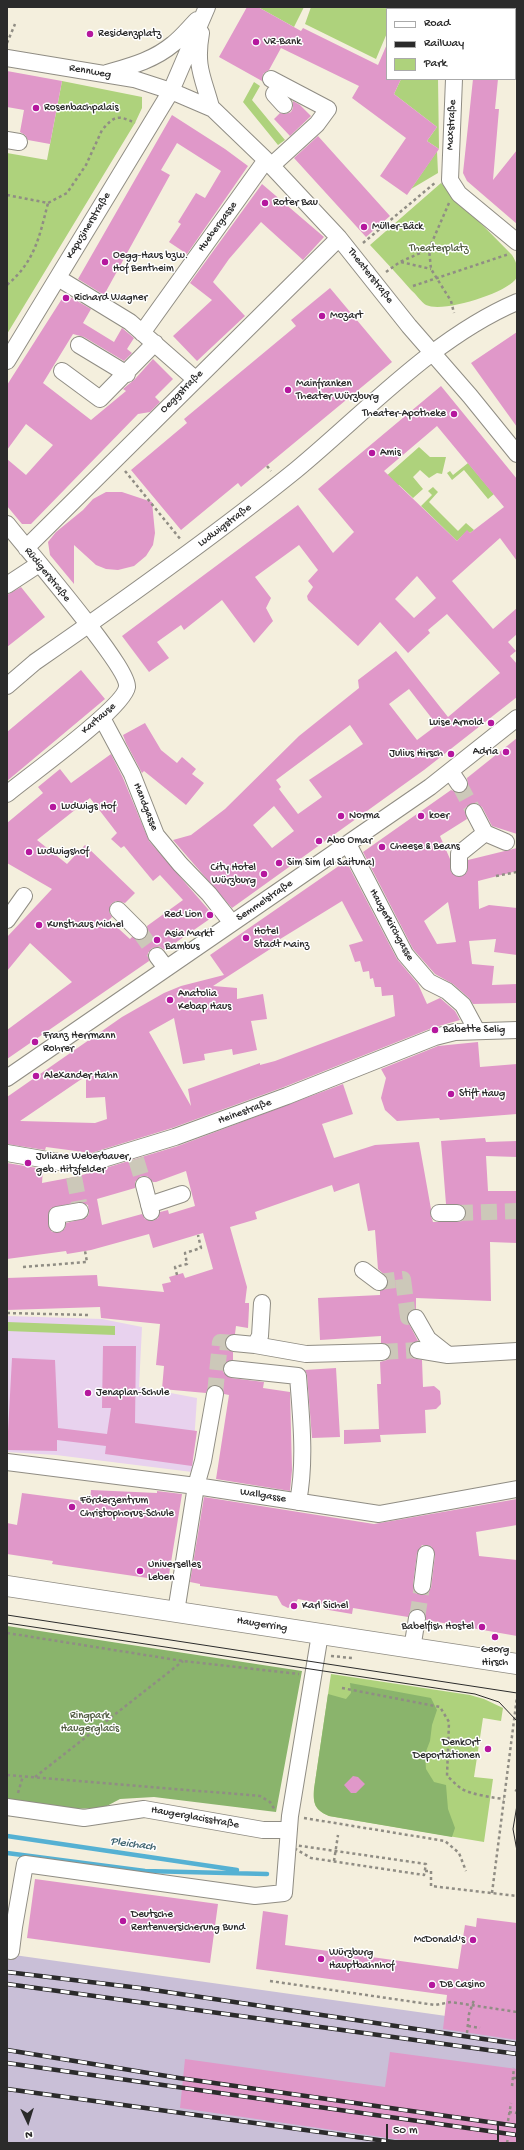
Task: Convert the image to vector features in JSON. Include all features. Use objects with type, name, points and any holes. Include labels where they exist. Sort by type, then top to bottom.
[{"type":"main road","name":"Haugerring","points":[[7,1586],[517,1664]]},
{"type":"street","points":[[104,74],[140,64],[158,55],[172,45],[205,11]]},
{"type":"street","points":[[205,11],[199,45],[199,65],[211,108]]},
{"type":"street","name":"Kapuzinerstraße","points":[[7,361],[171,91],[205,11]]},
{"type":"street","name":"Rennweg","points":[[7,58],[134,79],[171,91]]},
{"type":"street","name":"Maxstraße","points":[[449,172],[454,80]]},
{"type":"street","name":"Huebergasse","points":[[62,371],[100,399],[127,374],[148,338],[269,163],[332,111],[276,82],[274,94],[284,105]]},
{"type":"street","name":"Theaterstraße","points":[[171,91],[211,108],[269,163],[351,252],[517,454]]},
{"type":"street","points":[[449,172],[450,180],[459,194],[514,248]]},
{"type":"street","name":"Oeggstraße","points":[[26,548],[339,238]]},
{"type":"street","points":[[58,278],[130,322],[195,379]]},
{"type":"street","points":[[433,353],[470,325],[517,302]]},
{"type":"street","points":[[79,345],[127,374]]},
{"type":"street","name":"Ludwigstraße","points":[[7,686],[35,662],[191,551],[274,488],[433,353]]},
{"type":"street","name":"Rüdigerstraße","points":[[7,524],[88,625]]},
{"type":"street","points":[[7,585],[38,564]]},
{"type":"street","name":"Kartause","points":[[7,794],[102,718],[122,698],[127,688],[126,678],[88,625]]},
{"type":"street","name":"Handgasse","points":[[102,718],[132,774],[156,835],[180,864],[209,894],[232,924]]},
{"type":"street","name":"Semmelstraße","points":[[7,1078],[162,962],[232,924],[348,844],[455,778],[517,718]]},
{"type":"street","points":[[474,812],[485,833],[506,842]]},
{"type":"street","points":[[459,868],[459,854],[485,833]]},
{"type":"street","name":"Haugerkirchgasse","points":[[348,844],[405,954],[429,982],[447,991],[463,1005],[477,1030]]},
{"type":"street","points":[[7,920],[24,896]]},
{"type":"street","points":[[118,910],[139,931]]},
{"type":"street","name":"Heinestraße","points":[[7,1153],[72,1170],[90,1163],[134,1154],[175,1137],[287,1096],[435,1037],[455,1032],[477,1030],[517,1030]]},
{"type":"street","points":[[144,1185],[150,1208],[182,1194]]},
{"type":"street","points":[[57,1224],[57,1215],[80,1212]]},
{"type":"street","points":[[439,1213],[457,1213]]},
{"type":"street","points":[[362,1270],[379,1282]]},
{"type":"street","points":[[255,1345],[260,1336],[262,1303]]},
{"type":"street","points":[[416,1318],[428,1339],[448,1355]]},
{"type":"street","points":[[234,1343],[306,1354],[382,1352]]},
{"type":"street","points":[[418,1350],[448,1355],[517,1351]]},
{"type":"street","points":[[232,1369],[298,1376],[302,1450],[301,1487],[298,1502]]},
{"type":"street","points":[[176,1612],[196,1486],[203,1461],[214,1394]]},
{"type":"street","name":"Wallgasse","points":[[7,1462],[196,1486],[379,1514],[517,1489]]},
{"type":"street","points":[[422,1586],[426,1554]]},
{"type":"street","points":[[412,1649],[417,1618]]},
{"type":"street","points":[[7,1950],[11,1951],[14,1890],[25,1864],[255,1896],[284,1893],[289,1830],[320,1634]]},
{"type":"street","name":"Haugerglacisstraße","points":[[7,1806],[84,1818],[144,1809],[263,1830],[289,1830]]},
{"type":"path","points":[[7,44],[15,24]]},
{"type":"path","points":[[7,195],[48,204],[67,193],[78,180],[102,130],[113,118],[121,117],[134,123]]},
{"type":"path","points":[[351,252],[449,172]]},
{"type":"path","points":[[454,313],[451,301],[431,269],[429,249],[449,202],[459,194]]},
{"type":"path","points":[[7,285],[22,272],[32,256],[48,204]]},
{"type":"path","points":[[413,286],[507,254],[514,248]]},
{"type":"path","points":[[374,281],[400,262],[429,249]]},
{"type":"path","points":[[400,262],[431,269]]},
{"type":"path","points":[[115,459],[191,551]]},
{"type":"path","points":[[496,876],[517,872]]},
{"type":"path","points":[[177,1275],[175,1267],[187,1264],[185,1253],[201,1248],[198,1235]]},
{"type":"path","points":[[23,1267],[87,1262],[86,1251]]},
{"type":"path","points":[[7,1313],[89,1315]]},
{"type":"path","points":[[7,1633],[183,1661],[313,1675]]},
{"type":"path","points":[[35,1778],[183,1661]]},
{"type":"path","points":[[342,1688],[440,1707],[449,1722],[447,1776],[463,1790],[487,1797],[504,1799]]},
{"type":"path","points":[[492,1893],[517,1697]]},
{"type":"path","points":[[7,1775],[260,1796],[270,1802],[274,1808]]},
{"type":"path","points":[[289,1830],[336,1851],[426,1864],[424,1875],[311,1858],[289,1830]]},
{"type":"path","points":[[289,1830],[445,1841],[459,1853],[466,1871]]},
{"type":"path","points":[[334,1861],[338,1835]]},
{"type":"path","points":[[425,1870],[431,1871],[431,1886],[517,1896]]},
{"type":"path","points":[[270,1981],[435,2005],[451,2002],[517,2012]]},
{"type":"path","points":[[467,2033],[474,2000]]},
{"type":"path","points":[[468,2026],[480,2028]]},
{"type":"path","points":[[512,2086],[514,2068]]},
{"type":"path","points":[[508,2121],[511,2104]]},
{"type":"path","points":[[509,2112],[517,2113]]},
{"type":"path","points":[[507,2143],[508,2138]]},
{"type":"shaded area","name":"Jenaplan-Schule","points":[[7,1316],[102,1319],[142,1327],[139,1387],[197,1398],[192,1472],[56,1455],[7,1452]]},
{"type":"shaded area","points":[[7,1954],[517,2026],[517,2143],[7,2143]]},
{"type":"green space","points":[[258,7],[304,7],[294,27]]},
{"type":"green space","points":[[311,7],[398,7],[386,8],[386,35],[376,59],[305,24]]},
{"type":"green space","points":[[401,80],[438,80],[439,149],[427,141],[437,127],[394,94]]},
{"type":"green space","points":[[62,81],[142,97],[142,108],[135,123],[7,334],[7,153],[47,160]]},
{"type":"green space","points":[[254,82],[260,86],[252,100],[285,140],[278,145],[243,102]]},
{"type":"green space","points":[[437,151],[438,173],[411,189]]},
{"type":"green space","name":"Theaterplatz","points":[[441,183],[512,255],[518,274],[515,280],[508,285],[486,296],[458,304],[434,307],[426,305],[422,302],[370,245]]},
{"type":"green space","points":[[419,447],[430,457],[446,457],[442,474],[437,473],[429,478],[420,470],[413,477],[423,489],[413,498],[399,485],[375,486]]},
{"type":"green space","points":[[468,463],[494,494],[488,499],[464,470],[452,480],[447,473],[450,471],[453,475]]},
{"type":"green space","points":[[433,487],[438,492],[429,502],[458,531],[466,523],[474,530],[470,533],[467,531],[457,541],[421,506],[432,495],[428,491]]},
{"type":"green space","points":[[7,1322],[115,1326],[115,1335],[7,1331]]},
{"type":"green space","name":"Ringpark Haugerglacis","points":[[7,1626],[302,1671],[276,1812],[154,1797],[120,1799],[103,1808],[67,1809],[7,1801]]},
{"type":"green space","points":[[331,1674],[470,1695],[484,1699],[503,1708],[501,1721],[483,1718],[474,1777],[493,1779],[484,1842],[329,1816],[318,1809],[314,1799],[314,1789]]},
{"type":"green space","points":[[350,1683],[431,1698],[437,1710],[432,1725],[430,1741],[425,1754],[426,1769],[434,1782],[446,1785],[448,1809],[455,1828],[452,1837],[329,1816],[316,1806],[314,1789],[328,1694],[346,1699],[351,1693]]},
{"type":"building","points":[[247,7],[258,7],[301,31],[303,28],[378,65],[386,46],[386,80],[401,80],[394,94],[437,127],[427,141],[439,149],[407,195],[380,176],[406,138],[352,98],[359,86],[281,48],[269,70],[263,74],[262,81],[219,57]]},
{"type":"building","name":"Rosenbachpalais","points":[[7,71],[62,81],[50,144],[28,140],[25,135],[20,132],[24,110],[7,107]]},
{"type":"building","points":[[473,80],[498,80],[495,109],[499,109],[493,180],[517,150],[517,224],[467,181],[463,173]]},
{"type":"building","points":[[293,101],[300,105],[311,116],[290,136],[274,119],[280,113],[286,114],[291,112],[293,108]]},
{"type":"building","points":[[172,115],[225,149],[248,166],[187,254],[169,242],[181,224],[178,222],[196,193],[205,198],[221,171],[177,143],[161,170],[170,175],[104,295],[78,279]]},
{"type":"building","points":[[318,136],[390,216],[366,237],[294,158]]},
{"type":"building","points":[[262,184],[324,237],[303,260],[261,222],[229,259],[213,282],[245,316],[197,361],[173,336],[212,300],[190,283]]},
{"type":"building","name":"Mainfranken Theater Würzburg","points":[[330,288],[392,362],[241,487],[238,483],[181,530],[131,470],[187,423],[184,419],[296,326],[291,320]]},
{"type":"building","points":[[65,294],[91,309],[83,323],[114,342],[122,328],[134,338],[127,349],[132,353],[124,361],[84,337],[73,334],[43,383],[91,420],[126,391],[123,389],[135,379],[153,359],[173,379],[155,397],[160,402],[150,412],[138,414],[31,524],[22,524],[7,506],[7,459],[26,475],[53,445],[26,424],[7,450],[7,385]]},
{"type":"building","points":[[517,332],[517,427],[471,363]]},
{"type":"building","points":[[441,386],[517,479],[517,561],[500,538],[452,581],[493,629],[517,608],[517,634],[508,642],[516,651],[510,656],[517,664],[517,697],[424,770],[232,908],[173,840],[191,835],[225,809],[299,736],[359,688],[358,680],[396,651],[448,717],[500,673],[447,614],[428,630],[430,633],[408,653],[380,622],[358,646],[308,600],[307,596],[313,587],[308,581],[318,570],[299,545],[255,577],[271,598],[266,608],[273,621],[254,643],[222,600],[184,630],[181,625],[157,642],[169,658],[149,672],[122,636],[298,505],[333,553],[354,532],[318,489]],"holes":[[[437,426],[504,507],[470,533],[467,530],[457,541],[384,471]],[[417,576],[436,598],[414,618],[395,599]],[[409,689],[437,725],[417,740],[389,704]],[[350,725],[363,744],[309,780],[322,797],[298,814],[279,789],[281,787],[276,780]],[[274,806],[294,831],[272,848],[253,825]]]},
{"type":"building","points":[[106,492],[122,492],[152,502],[155,533],[153,545],[146,556],[134,566],[118,570],[106,569],[96,565],[74,545],[74,584],[50,555],[48,542],[56,532],[83,510],[93,499]]},
{"type":"building","points":[[21,587],[45,617],[7,647],[7,595]]},
{"type":"building","points":[[81,670],[105,699],[7,781],[7,732]]},
{"type":"building","points":[[145,723],[161,750],[177,763],[182,757],[196,769],[192,774],[204,783],[186,805],[144,771],[142,773],[126,743],[123,735]]},
{"type":"building","points":[[517,738],[517,834],[492,826],[482,807],[474,803],[466,807],[465,812],[467,819],[440,836],[450,859],[451,872],[459,877],[467,872],[468,860],[517,848],[517,871],[478,881],[479,909],[489,905],[517,908],[517,955],[494,952],[496,939],[469,941],[472,964],[494,966],[492,985],[517,984],[517,1003],[473,1004],[469,998],[453,984],[435,974],[413,949],[363,852],[451,790],[459,793],[465,792],[468,784],[467,778]],"holes":[[[448,902],[456,942],[437,944],[424,921]]]},
{"type":"building","points":[[111,754],[123,778],[149,841],[214,916],[165,950],[160,947],[152,948],[148,953],[149,961],[7,1059],[7,1030],[72,982],[30,943],[7,971],[7,937],[52,889],[7,863],[7,823],[43,793],[38,787],[60,769],[71,783]],"holes":[[[90,798],[117,833],[111,839],[121,848],[124,846],[153,881],[160,875],[183,900],[147,926],[148,934],[142,940],[132,937],[130,939],[109,920],[112,917],[109,912],[111,904],[116,901],[125,903],[135,893],[85,845],[67,864],[37,840]]]},
{"type":"building","points":[[346,861],[397,959],[418,984],[427,1004],[440,998],[455,1011],[460,1020],[432,1028],[284,1087],[172,1128],[91,1153],[46,1147],[45,1150],[7,1144],[7,1097],[122,1017],[164,993],[181,986],[224,975],[210,955]],"holes":[[[342,901],[363,941],[349,945],[355,962],[360,961],[363,972],[369,971],[370,979],[373,978],[375,987],[381,987],[382,996],[393,995],[395,1016],[275,1061],[260,1065],[260,1063],[188,1089],[191,1106],[149,1032],[174,1018],[183,1064],[205,1060],[204,1054],[232,1049],[233,1055],[257,1050],[251,1021],[267,1019],[263,994],[237,999],[237,988],[213,986],[278,944],[277,941]],[[86,1076],[86,1098],[105,1097],[107,1119],[95,1123],[20,1121]]]},
{"type":"building","name":"Stift Haug","points":[[478,1042],[480,1067],[517,1064],[517,1114],[440,1120],[439,1118],[397,1121],[385,1110],[381,1098],[386,1078],[381,1069],[438,1046]]},
{"type":"building","points":[[343,1084],[353,1114],[322,1124],[334,1158],[375,1145],[419,1142],[431,1209],[430,1213],[433,1222],[457,1222],[462,1221],[466,1213],[461,1205],[446,1204],[441,1141],[485,1138],[486,1142],[517,1141],[517,1157],[486,1156],[488,1191],[517,1191],[517,1243],[490,1242],[491,1301],[416,1298],[416,1309],[408,1314],[408,1322],[418,1341],[410,1344],[409,1353],[412,1358],[422,1360],[423,1387],[434,1386],[440,1391],[441,1404],[436,1409],[425,1410],[426,1433],[380,1435],[381,1442],[344,1444],[344,1430],[379,1429],[377,1384],[381,1384],[380,1362],[387,1360],[391,1352],[387,1344],[381,1343],[381,1336],[320,1340],[318,1298],[380,1295],[380,1291],[386,1288],[388,1284],[388,1278],[378,1269],[375,1230],[368,1231],[359,1183],[334,1192],[332,1185],[255,1212],[257,1219],[230,1227],[247,1287],[245,1303],[249,1303],[249,1308],[248,1328],[236,1326],[235,1334],[226,1338],[226,1347],[233,1352],[233,1360],[224,1364],[223,1372],[231,1378],[264,1382],[263,1388],[290,1392],[292,1470],[290,1491],[216,1479],[229,1395],[224,1394],[221,1387],[216,1385],[208,1388],[206,1393],[162,1389],[164,1366],[156,1365],[160,1324],[101,1318],[100,1307],[7,1310],[7,1278],[97,1275],[98,1286],[164,1292],[162,1284],[171,1282],[169,1277],[183,1273],[185,1278],[213,1269],[203,1233],[153,1248],[149,1234],[91,1250],[67,1254],[66,1251],[7,1259],[7,1163],[43,1169],[42,1183],[79,1176],[178,1146]],"holes":[[[186,1171],[195,1206],[169,1214],[168,1210],[160,1212],[158,1218],[153,1221],[145,1219],[142,1214],[102,1225],[97,1199],[135,1188],[135,1182],[141,1176],[147,1176],[153,1182],[156,1182]],[[78,1202],[88,1205],[89,1214],[86,1218],[66,1223],[65,1228],[61,1232],[52,1232],[48,1224],[48,1215],[51,1208]]]},
{"type":"building","points":[[103,1346],[136,1346],[135,1423],[197,1431],[192,1466],[105,1454],[106,1446],[57,1440],[57,1451],[7,1450],[12,1358],[55,1360],[58,1428],[107,1434],[111,1408],[102,1408]]},
{"type":"building","points":[[336,1368],[340,1437],[312,1438],[307,1375],[305,1370]]},
{"type":"building","points":[[91,1490],[157,1493],[157,1491],[182,1494],[168,1581],[52,1564],[53,1561],[7,1554],[7,1523],[17,1525],[22,1493],[90,1502]]},
{"type":"building","points":[[204,1497],[374,1524],[517,1499],[517,1525],[476,1532],[479,1556],[517,1560],[517,1636],[426,1620],[423,1611],[418,1609],[410,1612],[408,1617],[353,1608],[352,1614],[323,1609],[323,1604],[298,1599],[295,1604],[288,1608],[282,1605],[277,1596],[200,1586],[200,1584],[190,1582]],"holes":[[[422,1545],[431,1546],[435,1555],[431,1588],[426,1595],[421,1595],[416,1593],[413,1585],[417,1553]]]},
{"type":"building","points":[[353,1776],[358,1777],[365,1784],[356,1793],[351,1793],[344,1785]]},
{"type":"building","name":"Deutsche Rentenversicherung Bund","points":[[35,1879],[218,1904],[210,1963],[27,1938]]},
{"type":"building","name":"Würzburg Hauptbahnhof","points":[[263,1911],[288,1915],[285,1945],[458,1969],[465,1925],[476,1927],[477,1918],[517,1923],[517,2040],[443,2029],[447,1995],[256,1969]]},
{"type":"building","points":[[390,2052],[517,2069],[517,2143],[423,2143],[180,2108],[185,2059],[385,2087]]},
{"type":"waterway","name":"Pleichach","points":[[7,1836],[237,1870]]},
{"type":"waterway","name":"Pleichach","points":[[7,1853],[145,1871],[267,1874]]},
{"type":"tunnel","points":[[459,784],[474,812]]},
{"type":"tunnel","points":[[139,931],[157,956]]},
{"type":"tunnel","points":[[136,1159],[144,1185]]},
{"type":"tunnel","points":[[74,1177],[79,1203]]},
{"type":"tunnel","points":[[457,1213],[517,1211]]},
{"type":"tunnel","points":[[379,1282],[403,1279],[408,1317],[416,1318]]},
{"type":"tunnel","points":[[215,1394],[220,1342],[234,1343]]},
{"type":"tunnel","points":[[382,1352],[418,1350]]},
{"type":"tunnel","points":[[417,1618],[422,1586]]},
{"type":"tram line","points":[[7,1615],[517,1693]]},
{"type":"tram line","points":[[7,1623],[475,1694],[499,1702],[517,1721]]},
{"type":"tram line","points":[[517,1805],[513,1829],[517,1851]]},
{"type":"railway","points":[[7,1972],[140,1988],[517,2044]]},
{"type":"railway","points":[[7,1984],[517,2054]]},
{"type":"railway","points":[[7,2050],[179,2078],[517,2126]]},
{"type":"railway","points":[[7,2063],[517,2135]]},
{"type":"railway","points":[[7,2089],[400,2143]]},
{"type":"place","name":"Residenzplatz","points":[[90,34]]},
{"type":"place","name":"VR-Bank","points":[[256,42]]},
{"type":"place","name":"Rosenbachpalais","points":[[36,108]]},
{"type":"place","name":"Roter Bau","points":[[265,203]]},
{"type":"place","name":"Müller-Bäck","points":[[364,227]]},
{"type":"place","name":"Oegg-Haus bzw. Hof Bentheim","points":[[105,262]]},
{"type":"place","name":"Richard Wagner","points":[[66,298]]},
{"type":"place","name":"Mozart","points":[[322,316]]},
{"type":"place","name":"Mainfranken Theater Würzburg","points":[[288,390]]},
{"type":"place","name":"Theater-Apotheke","points":[[454,414]]},
{"type":"place","name":"Amis","points":[[372,453]]},
{"type":"place","name":"Luise Arnold","points":[[491,723]]},
{"type":"place","name":"Adria","points":[[506,752]]},
{"type":"place","name":"Julius Hirsch","points":[[451,754]]},
{"type":"place","name":"Ludwigs Hof","points":[[53,807]]},
{"type":"place","name":"Norma","points":[[341,816]]},
{"type":"place","name":"koer","points":[[421,816]]},
{"type":"place","name":"Abo Omar","points":[[319,841]]},
{"type":"place","name":"Cheese & Beans","points":[[382,847]]},
{"type":"place","name":"Ludwigshof","points":[[29,852]]},
{"type":"place","name":"Sim Sim (al Saituna)","points":[[279,863]]},
{"type":"place","name":"City Hotel Würzburg","points":[[264,874]]},
{"type":"place","name":"Red Lion","points":[[210,915]]},
{"type":"place","name":"Kunsthaus Michel","points":[[39,925]]},
{"type":"place","name":"Hotel Stadt Mainz","points":[[246,938]]},
{"type":"place","name":"Asia Markt Bambus","points":[[157,940]]},
{"type":"place","name":"Anatolia Kebap Haus","points":[[170,1000]]},
{"type":"place","name":"Babette Selig","points":[[435,1030]]},
{"type":"place","name":"Franz Herrmann Rohrer","points":[[35,1042]]},
{"type":"place","name":"Alexander Hahn","points":[[36,1076]]},
{"type":"place","name":"Stift Haug","points":[[451,1094]]},
{"type":"place","name":"Juliane Weberbauer, geb. Hitzfelder","points":[[28,1163]]},
{"type":"place","name":"Jenaplan-Schule","points":[[88,1393]]},
{"type":"place","name":"Förderzentrum Christophorus-Schule","points":[[72,1507]]},
{"type":"place","name":"Universelles Leben","points":[[140,1571]]},
{"type":"place","name":"Karl Sichel","points":[[294,1606]]},
{"type":"place","name":"Babelfish Hostel","points":[[482,1627]]},
{"type":"place","name":"Georg Hirsch","points":[[495,1637]]},
{"type":"place","name":"DenkOrt Deportationen","points":[[488,1749]]},
{"type":"place","name":"Deutsche Rentenversicherung Bund","points":[[123,1921]]},
{"type":"place","name":"McDonald's","points":[[473,1940]]},
{"type":"place","name":"Würzburg Hauptbahnhof","points":[[321,1959]]},
{"type":"place","name":"DB Casino","points":[[432,1985]]}]
